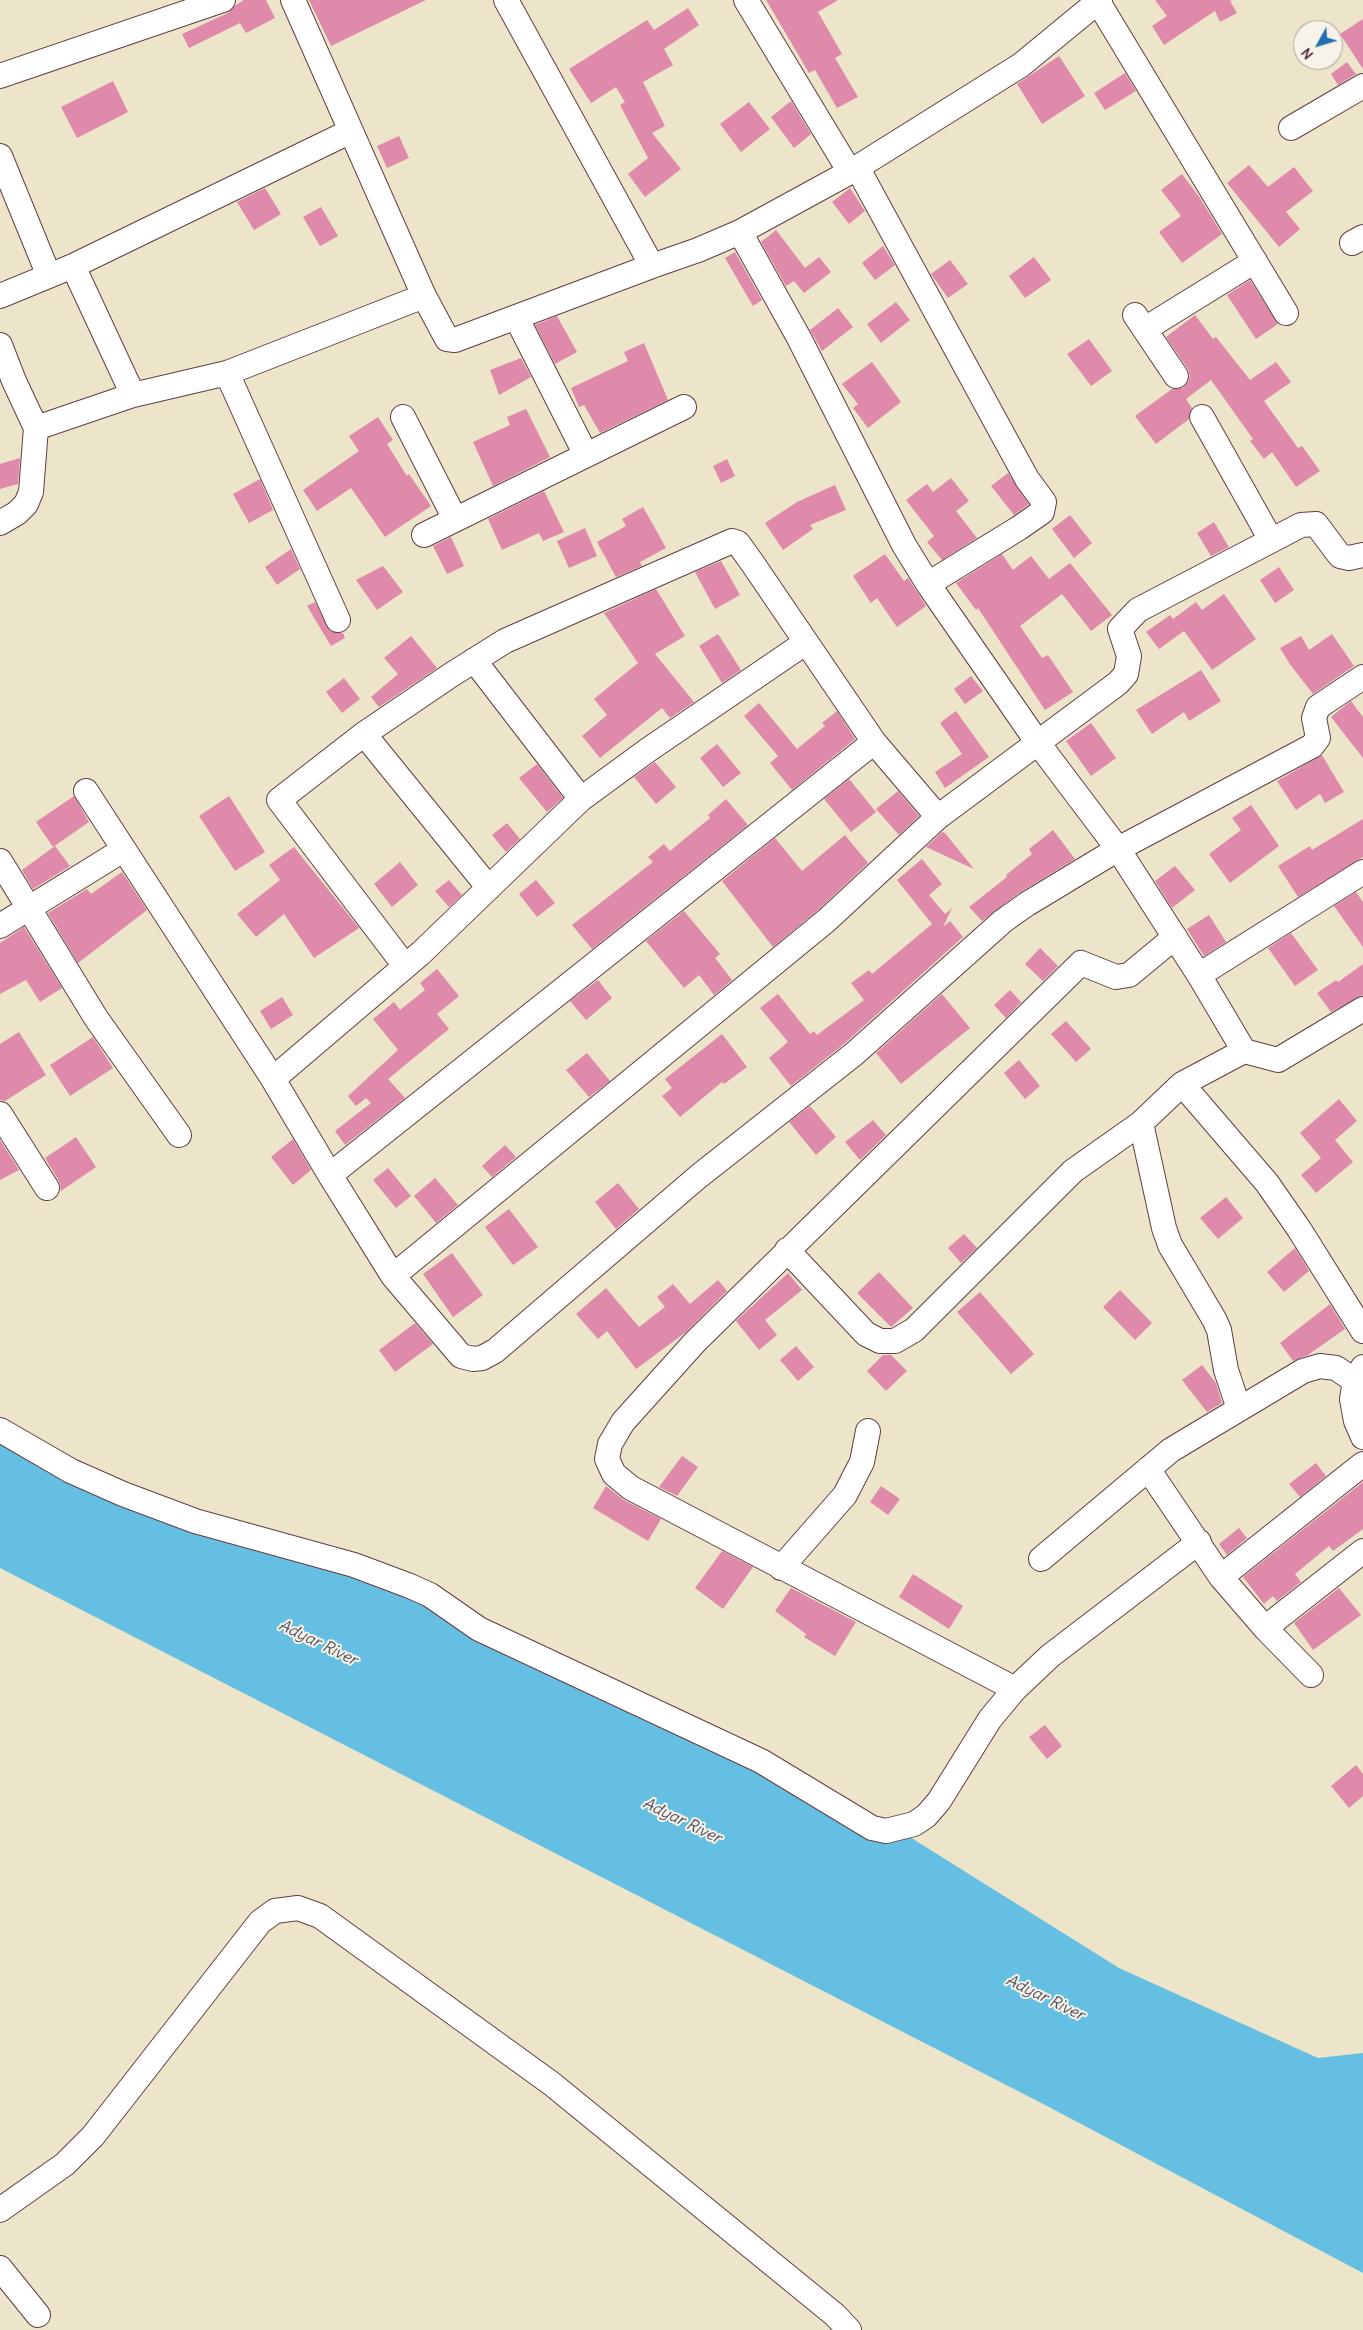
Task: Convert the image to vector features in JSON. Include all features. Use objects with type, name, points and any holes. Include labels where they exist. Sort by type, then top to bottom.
[{"type":"street","points":[[0,76],[223,0]]},
{"type":"street","points":[[293,0],[424,296],[446,338],[450,340],[698,250],[740,232],[853,169],[1022,65],[1098,1],[1286,313]]},
{"type":"street","points":[[506,0],[652,266]]},
{"type":"street","points":[[746,0],[853,169],[1027,479],[1044,502],[1042,512],[928,584]]},
{"type":"street","points":[[1291,128],[1363,86]]},
{"type":"street","points":[[0,296],[73,266],[351,131]]},
{"type":"street","points":[[0,156],[49,276]]},
{"type":"street","points":[[740,232],[799,338],[904,545],[928,584],[1038,743],[1118,849],[1175,937],[1244,1051]]},
{"type":"street","points":[[1176,376],[1140,322],[1255,261]]},
{"type":"street","points":[[73,266],[133,395]]},
{"type":"street","points":[[36,428],[133,395],[227,373],[424,296]]},
{"type":"street","points":[[516,317],[586,455]]},
{"type":"street","points":[[0,345],[7,384],[36,428],[31,492],[26,504],[17,513],[0,523]]},
{"type":"street","points":[[227,373],[338,620]]},
{"type":"street","points":[[424,534],[684,407]]},
{"type":"street","points":[[403,417],[455,519]]},
{"type":"street","points":[[1202,417],[1271,540]]},
{"type":"street","points":[[394,1276],[827,920],[938,817],[1118,684],[1126,674],[1129,656],[1120,630],[1138,610],[1301,525],[1316,524],[1340,556],[1350,558],[1363,554]]},
{"type":"street","points":[[405,966],[279,800],[364,734],[505,641],[732,541],[738,544],[753,564],[874,742],[938,817]]},
{"type":"street","points":[[272,1079],[405,966],[581,799],[648,750],[805,643]]},
{"type":"street","points":[[474,660],[581,799]]},
{"type":"street","points":[[86,791],[272,1079],[330,1176],[394,1276],[462,1356],[473,1359],[482,1358],[495,1351],[699,1176],[854,1054],[1002,921],[1118,849],[1312,746],[1318,738],[1314,718],[1318,707],[1363,677]]},
{"type":"street","points":[[364,734],[489,888]]},
{"type":"street","points":[[330,1176],[874,742]]},
{"type":"street","points":[[0,926],[123,850]]},
{"type":"street","points":[[0,861],[96,1018],[179,1135]]},
{"type":"street","points":[[1198,974],[1363,872]]},
{"type":"street","points":[[1015,1689],[780,1568],[631,1488],[614,1474],[607,1458],[610,1444],[623,1422],[695,1342],[1081,963],[1116,977],[1129,975],[1175,937]]},
{"type":"street","points":[[787,1250],[866,1334],[880,1342],[895,1341],[914,1330],[1073,1170],[1141,1123],[1182,1084],[1244,1051],[1278,1060],[1363,1009]]},
{"type":"street","points":[[1182,1084],[1267,1183],[1299,1229],[1363,1331]]},
{"type":"street","points":[[1141,1123],[1167,1237],[1219,1330],[1226,1370],[1238,1409]]},
{"type":"street","points":[[3,1126],[47,1188]]},
{"type":"street","points":[[1041,1559],[1171,1450],[1303,1371],[1320,1366],[1359,1374],[1352,1399],[1356,1421],[1363,1437]]},
{"type":"street","points":[[0,1430],[71,1471],[123,1494],[195,1521],[354,1565],[430,1595],[479,1629],[761,1761],[872,1828],[886,1831],[901,1828],[926,1816],[939,1801],[990,1720],[1015,1689],[1077,1633],[1199,1542]]},
{"type":"street","points":[[780,1568],[845,1495],[862,1462],[868,1431]]},
{"type":"street","points":[[1221,1577],[1363,1464]]},
{"type":"street","points":[[1148,1469],[1221,1577],[1265,1628],[1311,1675]]},
{"type":"street","points":[[1265,1628],[1363,1551]]},
{"type":"street","points":[[0,2210],[64,2164],[92,2136],[260,1922],[275,1911],[298,1908],[320,1916],[552,2084],[835,2314],[849,2330]]},
{"type":"street","points":[[0,2268],[38,2315]]},
{"type":"water","name":"Adyar River","points":[[0,1423],[96,1483],[473,1614],[913,1839],[1119,1968],[1318,2058],[1363,2053],[1363,2273],[1049,2107],[0,1568]]},
{"type":"building","points":[[244,0],[266,0],[275,18],[246,33],[240,23],[189,48],[182,34],[228,13]]},
{"type":"building","points":[[309,0],[426,0],[331,46]]},
{"type":"building","points":[[766,0],[838,0],[818,12],[842,54],[835,58],[858,97],[837,108],[815,70],[809,73]]},
{"type":"building","points":[[1155,0],[1232,0],[1230,1],[1237,13],[1220,22],[1215,11],[1164,45],[1152,26],[1167,16]]},
{"type":"building","points":[[688,8],[699,25],[664,49],[673,65],[643,82],[665,126],[652,133],[681,169],[645,197],[628,174],[648,158],[620,105],[625,102],[616,87],[591,103],[569,69],[647,20],[654,30]]},
{"type":"building","points":[[1363,19],[1363,69],[1343,39],[1343,32]]},
{"type":"building","points":[[1059,56],[1085,96],[1042,124],[1017,84]]},
{"type":"building","points":[[1347,62],[1356,74],[1338,85],[1331,74],[1336,70],[1343,70],[1343,65]]},
{"type":"building","points":[[1125,73],[1136,91],[1105,110],[1094,93]]},
{"type":"building","points":[[113,81],[128,112],[77,138],[61,107]]},
{"type":"building","points":[[791,101],[811,134],[794,148],[771,117]]},
{"type":"building","points":[[749,102],[770,129],[741,152],[720,124]]},
{"type":"building","points":[[399,136],[409,158],[387,168],[377,146]]},
{"type":"building","points":[[1249,165],[1268,187],[1294,167],[1313,191],[1286,212],[1300,229],[1279,247],[1227,183]]},
{"type":"building","points":[[1182,174],[1200,198],[1222,234],[1182,263],[1159,232],[1181,216],[1161,190]]},
{"type":"building","points":[[265,188],[281,214],[254,230],[237,202]]},
{"type":"building","points":[[850,188],[865,211],[849,224],[832,202]]},
{"type":"building","points":[[321,207],[338,236],[320,246],[303,217]]},
{"type":"building","points":[[776,230],[805,268],[819,257],[831,272],[804,293],[794,281],[786,286],[761,242]]},
{"type":"building","points":[[883,246],[895,265],[875,280],[862,263]]},
{"type":"building","points":[[735,252],[762,300],[753,306],[725,258]]},
{"type":"building","points":[[1034,257],[1051,280],[1025,298],[1009,276]]},
{"type":"building","points":[[950,260],[968,284],[948,298],[931,274]]},
{"type":"building","points":[[1250,280],[1278,324],[1256,339],[1227,295]]},
{"type":"building","points":[[896,302],[910,320],[881,343],[867,324]]},
{"type":"building","points":[[838,308],[853,327],[822,351],[810,330]]},
{"type":"building","points":[[1195,315],[1213,339],[1216,337],[1250,380],[1276,362],[1291,382],[1264,401],[1298,448],[1302,446],[1320,471],[1296,487],[1272,452],[1264,459],[1250,441],[1253,439],[1211,380],[1186,399],[1192,408],[1189,419],[1156,444],[1135,416],[1172,389],[1183,388],[1188,382],[1190,376],[1188,369],[1166,337]]},
{"type":"building","points":[[557,316],[577,352],[555,364],[535,325]]},
{"type":"building","points":[[1089,339],[1112,371],[1091,386],[1067,354]]},
{"type":"building","points":[[644,343],[668,400],[600,433],[584,405],[579,407],[571,388],[628,361],[624,352]]},
{"type":"building","points":[[521,358],[531,377],[499,395],[490,370]]},
{"type":"building","points":[[872,362],[901,402],[868,428],[853,408],[858,404],[842,384]]},
{"type":"building","points":[[526,409],[550,457],[493,486],[473,442],[510,425],[507,417]]},
{"type":"building","points":[[378,417],[393,440],[387,444],[407,476],[409,474],[431,506],[385,537],[351,488],[317,511],[303,490],[359,451],[349,436]]},
{"type":"building","points":[[20,458],[18,484],[0,489],[0,464]]},
{"type":"building","points":[[727,459],[735,476],[721,483],[713,466]]},
{"type":"building","points":[[1008,473],[1029,504],[1014,515],[991,486]]},
{"type":"building","points":[[951,478],[969,501],[956,511],[977,538],[942,560],[927,542],[934,536],[906,500],[927,484],[933,492]]},
{"type":"building","points":[[260,479],[273,510],[249,523],[233,494]]},
{"type":"building","points":[[835,485],[846,510],[810,525],[813,529],[783,550],[765,523],[797,502]]},
{"type":"building","points":[[544,491],[564,532],[543,541],[539,533],[502,550],[488,519]]},
{"type":"building","points":[[643,507],[666,548],[640,562],[642,566],[616,577],[597,542],[626,526],[622,519]]},
{"type":"building","points":[[1070,515],[1092,543],[1074,558],[1052,529]]},
{"type":"building","points":[[1214,522],[1229,547],[1211,556],[1197,533]]},
{"type":"building","points":[[585,528],[597,556],[569,568],[557,541]]},
{"type":"building","points":[[451,537],[464,566],[447,574],[433,546]]},
{"type":"building","points":[[291,549],[300,569],[277,585],[265,567]]},
{"type":"building","points":[[885,554],[904,581],[908,578],[926,606],[897,627],[877,598],[871,603],[853,576]]},
{"type":"building","points":[[1002,554],[1013,570],[1031,556],[1049,579],[1070,563],[1112,615],[1091,631],[1062,594],[1020,626],[1042,658],[1048,655],[1073,692],[1045,710],[978,608],[976,610],[956,583]]},
{"type":"building","points":[[721,561],[740,595],[715,609],[695,572]]},
{"type":"building","points":[[383,566],[403,592],[377,610],[356,580]]},
{"type":"building","points":[[1279,567],[1294,590],[1275,603],[1260,580]]},
{"type":"building","points":[[656,589],[685,636],[655,654],[694,702],[670,718],[662,708],[600,758],[582,736],[607,715],[594,699],[638,663],[604,613]]},
{"type":"building","points":[[1224,594],[1256,639],[1212,670],[1184,631],[1159,649],[1146,632],[1170,615],[1173,619],[1196,602],[1202,610]]},
{"type":"building","points":[[315,602],[330,631],[343,633],[345,638],[331,646],[307,606]]},
{"type":"building","points":[[718,634],[741,670],[722,683],[699,646]]},
{"type":"building","points":[[1332,634],[1354,666],[1313,694],[1280,648],[1301,636],[1309,650]]},
{"type":"building","points":[[411,636],[437,668],[379,707],[371,697],[398,674],[384,658]]},
{"type":"building","points":[[1201,670],[1221,701],[1189,721],[1184,712],[1152,734],[1136,710]]},
{"type":"building","points":[[971,676],[983,691],[965,704],[954,689]]},
{"type":"building","points":[[344,678],[360,699],[342,713],[326,692]]},
{"type":"building","points":[[1351,701],[1363,717],[1363,758],[1331,717]]},
{"type":"building","points":[[759,703],[797,749],[825,726],[822,723],[837,711],[855,739],[792,790],[770,763],[778,756],[744,716]]},
{"type":"building","points":[[956,711],[989,757],[945,788],[935,772],[962,754],[940,723]]},
{"type":"building","points":[[1091,723],[1116,758],[1091,776],[1066,741]]},
{"type":"building","points":[[717,744],[741,773],[723,787],[700,758]]},
{"type":"building","points":[[1322,755],[1344,792],[1325,803],[1320,794],[1296,810],[1277,781]]},
{"type":"building","points":[[655,762],[676,787],[656,804],[634,777]]},
{"type":"building","points":[[537,764],[563,798],[547,812],[519,778]]},
{"type":"building","points":[[849,779],[876,812],[851,832],[824,799]]},
{"type":"building","points":[[898,791],[919,816],[899,835],[876,809]]},
{"type":"building","points":[[74,796],[89,822],[53,847],[36,822]]},
{"type":"building","points":[[229,796],[265,852],[235,871],[199,816]]},
{"type":"building","points":[[726,799],[748,825],[592,949],[572,925],[653,862],[648,857],[664,844],[670,851],[710,818],[708,815]]},
{"type":"building","points":[[1251,805],[1279,846],[1230,883],[1209,854],[1241,830],[1232,818]]},
{"type":"building","points":[[1363,819],[1363,857],[1298,897],[1278,866],[1310,846],[1312,850]]},
{"type":"building","points":[[507,823],[520,839],[506,852],[492,835]]},
{"type":"building","points":[[1053,830],[1075,859],[1019,893],[982,921],[969,907],[1007,877],[1006,875],[1032,854],[1029,849]]},
{"type":"building","points":[[942,832],[945,833],[974,869],[926,847]]},
{"type":"building","points":[[845,835],[868,863],[818,910],[773,947],[722,881],[775,838],[802,871]]},
{"type":"building","points":[[55,846],[70,866],[33,889],[22,870]]},
{"type":"building","points":[[294,847],[359,928],[314,958],[284,914],[256,937],[237,914],[280,880],[269,865]]},
{"type":"building","points":[[922,859],[942,884],[929,895],[945,914],[952,908],[943,927],[950,921],[963,937],[845,1043],[791,1086],[769,1058],[788,1042],[760,1008],[778,994],[810,1034],[814,1031],[817,1035],[864,1000],[851,983],[869,970],[872,974],[932,924],[897,880]]},
{"type":"building","points":[[400,862],[418,885],[392,907],[374,884]]},
{"type":"building","points":[[1175,866],[1195,890],[1172,908],[1155,881]]},
{"type":"building","points":[[122,872],[147,910],[78,963],[48,913],[87,889],[91,894]]},
{"type":"building","points":[[449,880],[462,895],[449,907],[435,891]]},
{"type":"building","points":[[536,880],[555,903],[537,917],[519,894]]},
{"type":"building","points":[[1356,892],[1363,902],[1363,947],[1334,906]]},
{"type":"building","points":[[684,911],[720,954],[715,958],[732,980],[714,995],[699,975],[684,988],[646,941]]},
{"type":"building","points":[[1209,915],[1226,942],[1204,956],[1187,929]]},
{"type":"building","points":[[24,927],[62,988],[40,1002],[26,980],[0,994],[0,943]]},
{"type":"building","points":[[1291,933],[1318,970],[1295,986],[1268,948]]},
{"type":"building","points":[[1040,948],[1058,966],[1043,981],[1025,964]]},
{"type":"building","points":[[1363,964],[1363,995],[1331,1012],[1317,993],[1336,980],[1338,982]]},
{"type":"building","points":[[437,969],[459,996],[437,1014],[449,1029],[388,1079],[405,1098],[345,1145],[335,1131],[371,1103],[366,1098],[356,1106],[348,1096],[398,1050],[373,1019],[394,1002],[400,1010],[425,990],[420,983]]},
{"type":"building","points":[[598,980],[612,998],[586,1020],[570,1001]]},
{"type":"building","points":[[1010,990],[1021,1002],[1006,1018],[994,1005]]},
{"type":"building","points":[[942,994],[970,1028],[901,1084],[876,1053]]},
{"type":"building","points":[[282,997],[293,1015],[271,1029],[260,1011]]},
{"type":"building","points":[[1066,1021],[1091,1049],[1076,1062],[1051,1034]]},
{"type":"building","points":[[19,1032],[46,1075],[5,1101],[0,1100],[0,1044]]},
{"type":"building","points":[[722,1034],[747,1067],[724,1084],[722,1082],[680,1117],[662,1096],[672,1088],[665,1079]]},
{"type":"building","points":[[93,1037],[113,1068],[70,1096],[50,1065]]},
{"type":"building","points":[[587,1053],[610,1081],[589,1097],[566,1070]]},
{"type":"building","points":[[1019,1060],[1040,1086],[1025,1099],[1004,1073]]},
{"type":"building","points":[[1339,1099],[1357,1121],[1335,1140],[1353,1162],[1316,1193],[1301,1175],[1321,1158],[1300,1133]]},
{"type":"building","points":[[810,1106],[836,1137],[816,1155],[789,1122]]},
{"type":"building","points":[[873,1120],[886,1135],[860,1160],[845,1142]]},
{"type":"building","points":[[76,1137],[96,1167],[61,1191],[59,1181],[45,1158]]},
{"type":"building","points":[[293,1139],[311,1170],[293,1185],[271,1157]]},
{"type":"building","points":[[0,1140],[19,1170],[0,1180]]},
{"type":"building","points":[[505,1145],[516,1157],[492,1177],[482,1166]]},
{"type":"building","points":[[388,1168],[411,1196],[396,1208],[373,1180]]},
{"type":"building","points":[[435,1178],[458,1205],[436,1223],[414,1196]]},
{"type":"building","points":[[618,1183],[639,1209],[616,1229],[595,1202]]},
{"type":"building","points":[[1226,1197],[1243,1218],[1218,1239],[1200,1218]]},
{"type":"building","points":[[509,1209],[538,1247],[513,1265],[485,1227]]},
{"type":"building","points":[[964,1234],[977,1248],[961,1263],[948,1248]]},
{"type":"building","points":[[1295,1248],[1309,1271],[1284,1292],[1267,1272]]},
{"type":"building","points":[[452,1253],[483,1295],[453,1317],[423,1274]]},
{"type":"building","points":[[879,1272],[913,1308],[891,1327],[857,1293]]},
{"type":"building","points":[[788,1273],[802,1290],[765,1320],[777,1335],[759,1350],[736,1321]]},
{"type":"building","points":[[718,1280],[727,1291],[686,1332],[636,1369],[607,1331],[598,1339],[576,1314],[606,1288],[639,1327],[665,1307],[657,1297],[673,1284],[690,1304]]},
{"type":"building","points":[[1120,1290],[1152,1323],[1135,1340],[1103,1307]]},
{"type":"building","points":[[980,1292],[1034,1354],[1011,1374],[957,1312]]},
{"type":"building","points":[[1330,1304],[1345,1329],[1308,1355],[1293,1361],[1280,1343]]},
{"type":"building","points":[[415,1323],[433,1344],[395,1372],[379,1350]]},
{"type":"building","points":[[796,1346],[814,1367],[798,1381],[780,1360]]},
{"type":"building","points":[[883,1355],[891,1355],[907,1371],[886,1391],[867,1371]]},
{"type":"building","points":[[1202,1365],[1216,1383],[1222,1403],[1207,1412],[1182,1380]]},
{"type":"building","points":[[682,1456],[698,1467],[677,1496],[659,1487]]},
{"type":"building","points":[[1316,1463],[1326,1476],[1300,1497],[1289,1484]]},
{"type":"building","points":[[1363,1482],[1363,1529],[1333,1551],[1329,1546],[1295,1574],[1301,1582],[1277,1601],[1273,1596],[1264,1604],[1243,1577]]},
{"type":"building","points":[[606,1486],[624,1500],[661,1519],[648,1541],[593,1508]]},
{"type":"building","points":[[881,1486],[900,1499],[888,1515],[870,1502]]},
{"type":"building","points":[[1239,1528],[1247,1538],[1227,1555],[1219,1544]]},
{"type":"building","points":[[722,1551],[753,1567],[723,1609],[695,1588]]},
{"type":"building","points":[[913,1574],[963,1606],[949,1629],[899,1597]]},
{"type":"building","points":[[791,1588],[856,1622],[835,1656],[804,1637],[806,1634],[775,1611]]},
{"type":"building","points":[[1339,1588],[1361,1615],[1313,1650],[1294,1623]]},
{"type":"building","points":[[1045,1725],[1062,1746],[1047,1759],[1029,1737]]},
{"type":"building","points":[[1356,1765],[1363,1774],[1363,1796],[1349,1808],[1331,1786]]}]
